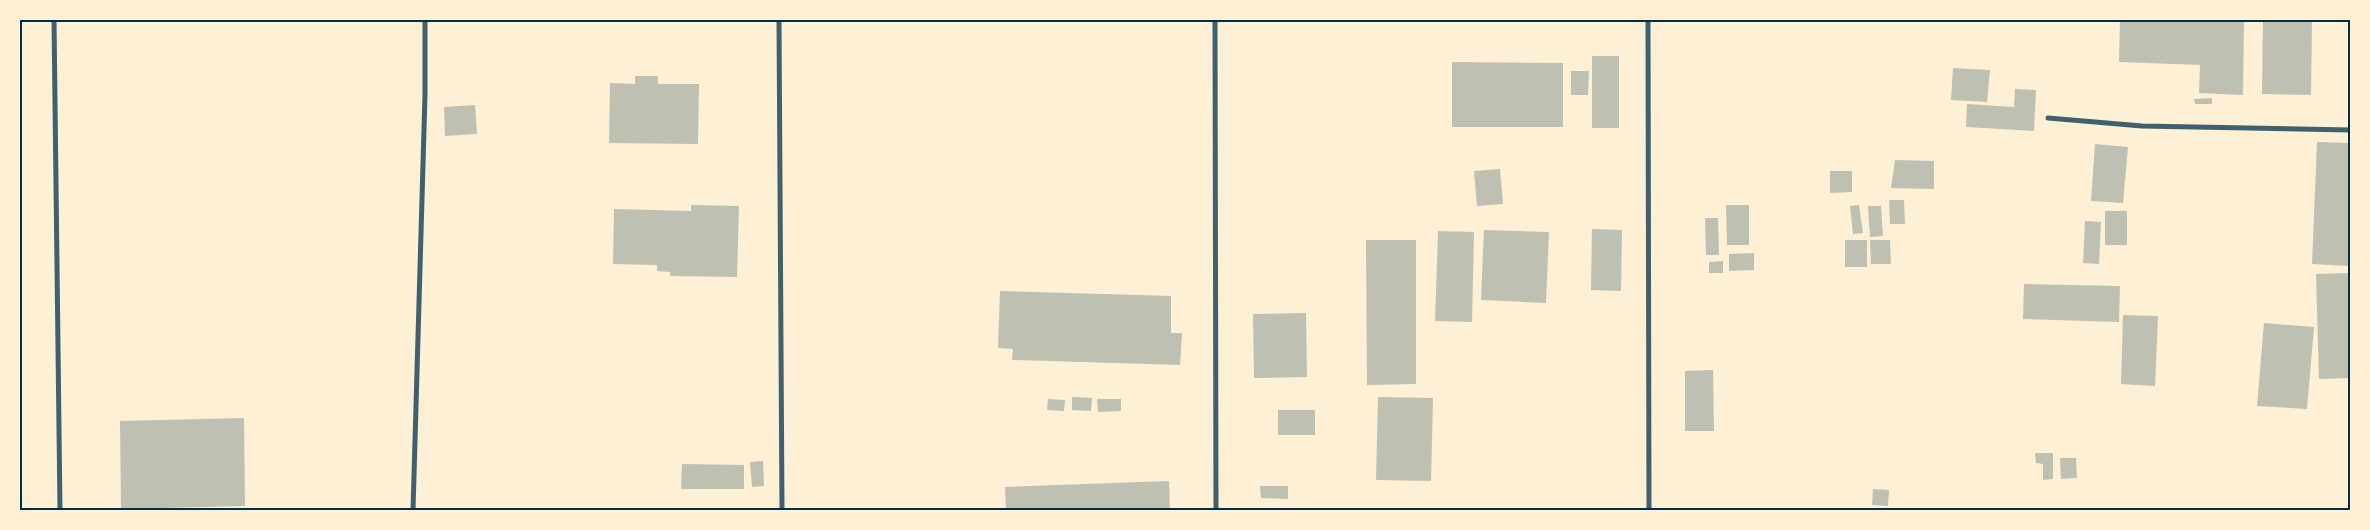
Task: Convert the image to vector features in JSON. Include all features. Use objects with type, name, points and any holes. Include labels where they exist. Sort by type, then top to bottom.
[{"type":"street","points":[[54,20],[60,510]]},
{"type":"street","points":[[414,510],[425,95],[425,20]]},
{"type":"street","points":[[779,20],[782,510]]},
{"type":"street","points":[[1215,20],[1216,510]]},
{"type":"street","points":[[1648,20],[1649,510]]},
{"type":"street","points":[[2048,118],[2142,126],[2350,130]]},
{"type":"building","points":[[2120,20],[2244,20],[2243,95],[2199,93],[2200,65],[2119,62]]},
{"type":"building","points":[[2263,20],[2312,20],[2311,95],[2262,94]]},
{"type":"building","points":[[1592,56],[1619,56],[1619,128],[1592,128]]},
{"type":"building","points":[[1452,62],[1563,63],[1563,127],[1452,127]]},
{"type":"building","points":[[1953,68],[1990,70],[1987,102],[1951,100]]},
{"type":"building","points":[[1571,71],[1589,71],[1588,95],[1571,95]]},
{"type":"building","points":[[635,76],[658,76],[658,84],[699,84],[698,144],[609,143],[610,83],[635,84]]},
{"type":"building","points":[[2015,89],[2036,90],[2034,131],[1966,127],[1967,104],[2014,107]]},
{"type":"building","points":[[2212,98],[2212,104],[2195,104],[2194,99]]},
{"type":"building","points":[[475,105],[477,134],[445,136],[444,107]]},
{"type":"building","points":[[2317,142],[2350,143],[2350,266],[2312,264]]},
{"type":"building","points":[[2095,144],[2128,147],[2123,203],[2091,201]]},
{"type":"building","points":[[1895,160],[1934,161],[1934,189],[1891,188]]},
{"type":"building","points":[[1500,169],[1503,204],[1477,206],[1474,171]]},
{"type":"building","points":[[1830,171],[1852,171],[1852,192],[1830,193]]},
{"type":"building","points":[[1889,200],[1904,200],[1905,224],[1890,224]]},
{"type":"building","points":[[691,205],[739,206],[737,277],[670,276],[670,272],[657,271],[657,265],[613,264],[614,209],[691,211]]},
{"type":"building","points":[[1726,205],[1749,205],[1749,245],[1727,245]]},
{"type":"building","points":[[1859,205],[1863,233],[1853,234],[1850,206]]},
{"type":"building","points":[[1868,206],[1881,206],[1883,236],[1870,237]]},
{"type":"building","points":[[2105,211],[2127,211],[2127,245],[2105,245]]},
{"type":"building","points":[[1705,218],[1718,218],[1719,255],[1706,255]]},
{"type":"building","points":[[2085,221],[2101,222],[2099,264],[2083,263]]},
{"type":"building","points":[[1592,229],[1622,230],[1621,291],[1591,290]]},
{"type":"building","points":[[1484,230],[1549,232],[1546,303],[1481,300]]},
{"type":"building","points":[[1438,231],[1474,232],[1472,322],[1435,321]]},
{"type":"building","points":[[1366,240],[1416,240],[1416,384],[1367,385]]},
{"type":"building","points":[[1845,240],[1867,240],[1867,267],[1845,267]]},
{"type":"building","points":[[1870,240],[1890,240],[1891,264],[1871,264]]},
{"type":"building","points":[[1754,253],[1754,270],[1729,271],[1729,254]]},
{"type":"building","points":[[1723,261],[1723,273],[1709,273],[1709,262]]},
{"type":"building","points":[[2350,273],[2350,378],[2319,379],[2316,274]]},
{"type":"building","points":[[2024,284],[2120,286],[2119,322],[2023,319]]},
{"type":"building","points":[[1000,291],[1171,296],[1171,333],[1182,333],[1180,365],[1012,360],[1013,349],[998,348]]},
{"type":"building","points":[[1306,313],[1307,377],[1254,378],[1253,314]]},
{"type":"building","points":[[2123,315],[2158,316],[2155,386],[2121,384]]},
{"type":"building","points":[[2264,323],[2314,327],[2307,409],[2257,406]]},
{"type":"building","points":[[1713,370],[1714,431],[1685,431],[1685,371]]},
{"type":"building","points":[[1072,397],[1092,398],[1091,411],[1072,410]]},
{"type":"building","points":[[1378,397],[1433,398],[1431,481],[1376,480]]},
{"type":"building","points":[[1048,399],[1065,400],[1064,411],[1047,410]]},
{"type":"building","points":[[1097,399],[1121,399],[1121,411],[1098,412]]},
{"type":"building","points":[[1278,410],[1315,410],[1315,435],[1278,435]]},
{"type":"building","points":[[244,418],[245,506],[121,509],[120,421]]},
{"type":"building","points":[[2035,453],[2053,453],[2053,479],[2043,480],[2043,464],[2036,463]]},
{"type":"building","points":[[2060,458],[2076,458],[2077,478],[2061,479]]},
{"type":"building","points":[[763,461],[764,486],[752,487],[750,462]]},
{"type":"building","points":[[682,464],[744,465],[744,489],[681,489]]},
{"type":"building","points":[[1169,481],[1170,510],[1006,510],[1005,487]]},
{"type":"building","points":[[1260,486],[1288,486],[1288,499],[1261,498]]},
{"type":"building","points":[[1873,489],[1889,490],[1888,506],[1872,505]]}]
